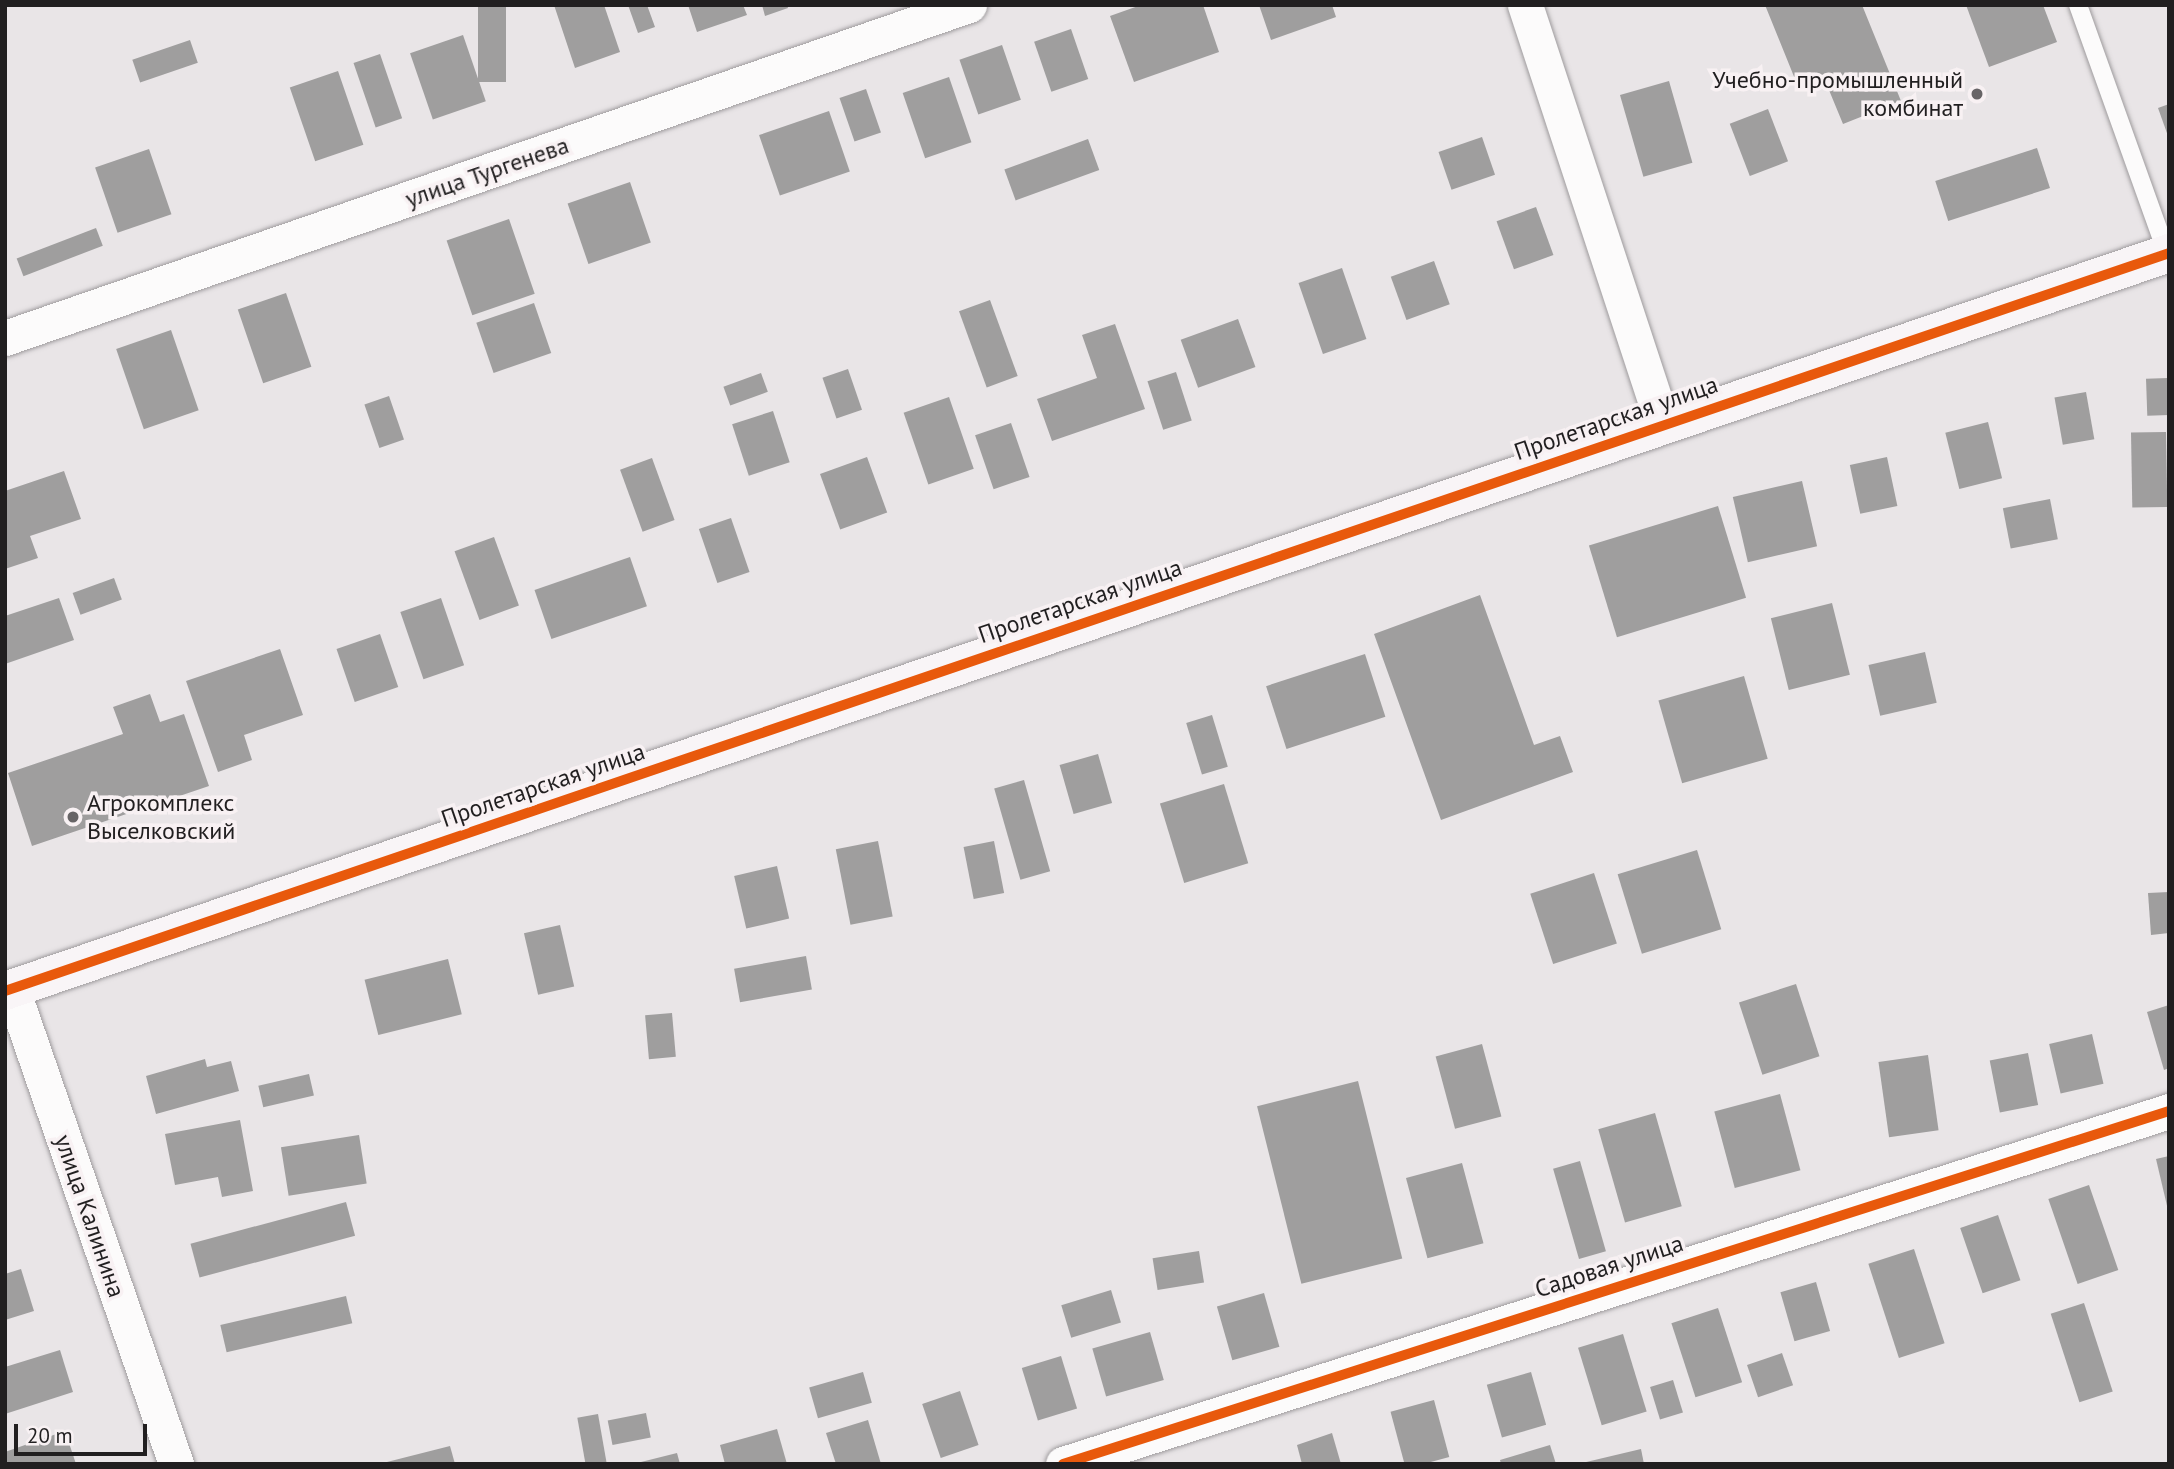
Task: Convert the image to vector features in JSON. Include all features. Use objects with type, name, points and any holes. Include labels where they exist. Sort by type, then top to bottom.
[{"type":"street","name":"улица Тургенева","points":[[5,338],[969,5]]},
{"type":"street","points":[[1525,5],[1663,424]]},
{"type":"street","name":"Пролетарская улица","points":[[8,983],[2168,253]]},
{"type":"street","name":"улица Калинина","points":[[8,983],[176,1464]]},
{"type":"street","name":"Садовая улица","points":[[1063,1464],[2169,1111]]},
{"type":"lane","points":[[2078,5],[2168,253]]},
{"type":"building","points":[[478,5],[506,5],[506,82],[478,82]]},
{"type":"building","points":[[554,5],[604,5],[620,52],[575,68]]},
{"type":"building","points":[[628,5],[647,5],[655,27],[638,33]]},
{"type":"building","points":[[688,5],[743,5],[747,15],[697,32]]},
{"type":"building","points":[[762,5],[787,5],[788,8],[765,16]]},
{"type":"building","points":[[1141,5],[1203,5],[1219,52],[1134,82],[1110,16]]},
{"type":"building","points":[[1259,5],[1332,5],[1336,17],[1271,40]]},
{"type":"building","points":[[1765,5],[1862,5],[1901,101],[1843,124],[1824,78],[1799,89]]},
{"type":"building","points":[[1966,5],[2043,5],[2057,42],[1989,67]]},
{"type":"building","points":[[1071,29],[1088,79],[1051,92],[1034,42]]},
{"type":"building","points":[[463,35],[486,101],[433,119],[410,53]]},
{"type":"building","points":[[190,40],[198,63],[140,83],[132,60]]},
{"type":"building","points":[[1002,45],[1021,100],[978,114],[959,60]]},
{"type":"building","points":[[380,54],[402,118],[376,127],[354,63]]},
{"type":"building","points":[[338,71],[363,145],[315,161],[290,88]]},
{"type":"building","points":[[949,77],[971,142],[925,158],[903,93]]},
{"type":"building","points":[[1669,81],[1692,163],[1643,177],[1620,95]]},
{"type":"building","points":[[866,89],[881,132],[855,142],[840,98]]},
{"type":"building","points":[[2169,104],[2169,136],[2168,136],[2158,108]]},
{"type":"building","points":[[1768,109],[1788,161],[1750,176],[1730,124]]},
{"type":"building","points":[[829,111],[850,172],[780,196],[759,135]]},
{"type":"building","points":[[1482,137],[1495,175],[1452,190],[1439,152]]},
{"type":"building","points":[[1088,139],[1099,170],[1016,200],[1004,169]]},
{"type":"building","points":[[2037,148],[2050,188],[1948,221],[1935,181]]},
{"type":"building","points":[[149,149],[171,214],[118,233],[95,168]]},
{"type":"building","points":[[630,182],[651,243],[588,264],[568,203]]},
{"type":"building","points":[[1536,207],[1553,255],[1514,269],[1497,221]]},
{"type":"building","points":[[509,219],[535,294],[472,315],[447,240]]},
{"type":"building","points":[[96,228],[103,246],[23,276],[17,258]]},
{"type":"building","points":[[1434,261],[1450,304],[1407,320],[1391,277]]},
{"type":"building","points":[[1342,268],[1366,339],[1323,354],[1299,283]]},
{"type":"building","points":[[286,293],[311,367],[263,383],[238,310]]},
{"type":"building","points":[[990,300],[1018,376],[987,387],[959,311]]},
{"type":"building","points":[[534,303],[551,353],[494,373],[476,323]]},
{"type":"building","points":[[1238,319],[1255,367],[1198,388],[1181,340]]},
{"type":"building","points":[[1115,324],[1145,409],[1052,441],[1037,399],[1097,378],[1082,335]]},
{"type":"building","points":[[171,330],[199,410],[144,429],[116,349]]},
{"type":"building","points":[[848,369],[862,410],[836,418],[822,378]]},
{"type":"building","points":[[1176,372],[1192,421],[1163,430],[1147,381]]},
{"type":"building","points":[[761,373],[768,392],[730,405],[723,387]]},
{"type":"building","points":[[2168,378],[2169,415],[2147,416],[2146,379]]},
{"type":"building","points":[[2086,392],[2094,439],[2063,445],[2054,398]]},
{"type":"building","points":[[389,396],[404,439],[379,448],[364,404]]},
{"type":"building","points":[[949,397],[974,469],[928,484],[904,413]]},
{"type":"building","points":[[773,411],[790,462],[749,476],[732,424]]},
{"type":"building","points":[[1988,422],[2002,478],[1959,489],[1945,433]]},
{"type":"building","points":[[1011,423],[1030,477],[994,489],[975,435]]},
{"type":"building","points":[[2166,432],[2167,507],[2132,508],[2131,433]]},
{"type":"building","points":[[867,457],[887,512],[840,530],[820,474]]},
{"type":"building","points":[[1887,457],[1897,506],[1860,514],[1850,465]]},
{"type":"building","points":[[652,458],[675,520],[643,532],[620,470]]},
{"type":"building","points":[[64,471],[81,519],[30,536],[38,558],[5,569],[5,491]]},
{"type":"building","points":[[1802,481],[1817,546],[1748,562],[1733,497]]},
{"type":"building","points":[[2050,499],[2058,539],[2011,548],[2003,508]]},
{"type":"building","points":[[1718,506],[1746,598],[1617,637],[1589,545]]},
{"type":"building","points":[[731,518],[750,572],[717,583],[699,529]]},
{"type":"building","points":[[494,537],[519,606],[480,620],[455,551]]},
{"type":"building","points":[[630,557],[647,606],[551,639],[535,590]]},
{"type":"building","points":[[114,578],[122,600],[81,615],[73,593]]},
{"type":"building","points":[[1480,595],[1534,745],[1560,736],[1573,772],[1441,820],[1374,634]]},
{"type":"building","points":[[59,598],[74,640],[5,664],[5,616]]},
{"type":"building","points":[[441,598],[464,665],[423,679],[400,612]]},
{"type":"building","points":[[1832,603],[1850,675],[1789,690],[1771,618]]},
{"type":"building","points":[[380,634],[398,687],[355,702],[337,649]]},
{"type":"building","points":[[280,649],[303,715],[244,735],[252,760],[218,772],[186,681]]},
{"type":"building","points":[[1925,652],[1937,703],[1880,716],[1868,665]]},
{"type":"building","points":[[1365,654],[1385,717],[1286,749],[1266,686]]},
{"type":"building","points":[[1744,676],[1768,759],[1682,783],[1658,701]]},
{"type":"building","points":[[150,694],[160,722],[184,714],[209,786],[32,846],[8,773],[123,734],[113,707]]},
{"type":"building","points":[[1212,715],[1228,767],[1202,775],[1186,723]]},
{"type":"building","points":[[1098,754],[1112,803],[1074,814],[1060,765]]},
{"type":"building","points":[[1024,780],[1050,871],[1020,880],[994,789]]},
{"type":"building","points":[[1224,784],[1248,863],[1184,883],[1160,804]]},
{"type":"building","points":[[878,841],[893,917],[850,925],[836,849]]},
{"type":"building","points":[[994,841],[1004,893],[974,899],[964,847]]},
{"type":"building","points":[[1697,850],[1721,929],[1642,954],[1618,874]]},
{"type":"building","points":[[777,866],[789,919],[746,929],[734,876]]},
{"type":"building","points":[[1594,873],[1617,943],[1553,964],[1530,894]]},
{"type":"building","points":[[2169,892],[2169,933],[2151,935],[2148,893]]},
{"type":"building","points":[[560,925],[574,986],[538,995],[524,933]]},
{"type":"building","points":[[806,956],[812,989],[740,1002],[734,969]]},
{"type":"building","points":[[448,959],[462,1014],[378,1035],[365,980]]},
{"type":"building","points":[[1796,984],[1819,1056],[1762,1075],[1739,1003]]},
{"type":"building","points":[[2169,1005],[2169,1068],[2164,1070],[2147,1012]]},
{"type":"building","points":[[672,1013],[676,1057],[649,1059],[645,1015]]},
{"type":"building","points":[[2092,1034],[2103,1084],[2061,1094],[2049,1044]]},
{"type":"building","points":[[1482,1044],[1501,1116],[1455,1129],[1436,1056]]},
{"type":"building","points":[[2028,1053],[2038,1105],[2000,1112],[1990,1060]]},
{"type":"building","points":[[1928,1055],[1939,1130],[1889,1137],[1878,1062]]},
{"type":"building","points":[[205,1059],[207,1067],[231,1061],[239,1091],[156,1114],[146,1076]]},
{"type":"building","points":[[309,1074],[314,1095],[263,1107],[258,1086]]},
{"type":"building","points":[[1358,1081],[1402,1259],[1301,1284],[1257,1106]]},
{"type":"building","points":[[1780,1094],[1800,1170],[1735,1188],[1714,1112]]},
{"type":"building","points":[[1655,1113],[1682,1206],[1625,1223],[1598,1129]]},
{"type":"building","points":[[240,1120],[253,1191],[222,1197],[218,1177],[175,1185],[165,1134]]},
{"type":"building","points":[[359,1135],[367,1183],[289,1196],[281,1147]]},
{"type":"building","points":[[2169,1156],[2169,1210],[2168,1210],[2156,1159]]},
{"type":"building","points":[[1580,1161],[1606,1251],[1579,1259],[1553,1169]]},
{"type":"building","points":[[1462,1163],[1483,1243],[1427,1258],[1406,1178]]},
{"type":"building","points":[[2089,1185],[2118,1270],[2078,1284],[2048,1199]]},
{"type":"building","points":[[346,1202],[355,1236],[200,1277],[190,1244]]},
{"type":"building","points":[[1998,1215],[2020,1280],[1983,1293],[1960,1228]]},
{"type":"building","points":[[1914,1249],[1945,1343],[1899,1358],[1868,1264]]},
{"type":"building","points":[[1199,1251],[1204,1283],[1158,1290],[1153,1258]]},
{"type":"building","points":[[21,1269],[34,1311],[5,1320],[5,1274]]},
{"type":"building","points":[[1816,1282],[1830,1331],[1794,1341],[1780,1292]]},
{"type":"building","points":[[1111,1290],[1121,1323],[1071,1338],[1061,1305]]},
{"type":"building","points":[[1264,1293],[1279,1347],[1232,1360],[1217,1307]]},
{"type":"building","points":[[346,1296],[352,1323],[227,1352],[220,1325]]},
{"type":"building","points":[[2084,1303],[2113,1391],[2079,1402],[2051,1314]]},
{"type":"building","points":[[1718,1308],[1742,1382],[1696,1397],[1671,1323]]},
{"type":"building","points":[[1150,1332],[1164,1380],[1106,1397],[1092,1349]]},
{"type":"building","points":[[1623,1334],[1647,1411],[1602,1425],[1578,1348]]},
{"type":"building","points":[[60,1350],[73,1392],[5,1414],[5,1367]]},
{"type":"building","points":[[1782,1353],[1793,1385],[1758,1397],[1747,1365]]},
{"type":"building","points":[[1061,1356],[1077,1409],[1038,1421],[1022,1368]]},
{"type":"building","points":[[863,1372],[872,1403],[818,1418],[809,1387]]},
{"type":"building","points":[[1531,1372],[1546,1425],[1502,1438],[1487,1385]]},
{"type":"building","points":[[1673,1380],[1683,1413],[1660,1420],[1650,1387]]},
{"type":"building","points":[[960,1391],[979,1445],[941,1458],[922,1404]]},
{"type":"building","points":[[1434,1400],[1449,1457],[1423,1464],[1405,1464],[1391,1412]]},
{"type":"building","points":[[646,1413],[651,1438],[612,1445],[608,1420]]},
{"type":"building","points":[[598,1414],[607,1464],[585,1464],[577,1418]]},
{"type":"building","points":[[868,1420],[881,1464],[836,1464],[826,1433]]},
{"type":"building","points":[[777,1429],[787,1464],[725,1464],[720,1445]]},
{"type":"building","points":[[65,1431],[76,1464],[5,1464],[5,1452]]},
{"type":"building","points":[[1332,1433],[1341,1464],[1302,1464],[1297,1445]]},
{"type":"building","points":[[1550,1445],[1556,1464],[1501,1464],[1500,1460]]},
{"type":"building","points":[[450,1446],[455,1464],[383,1464],[383,1463]]},
{"type":"building","points":[[1641,1449],[1644,1464],[1582,1464],[1582,1463]]},
{"type":"building","points":[[677,1453],[680,1464],[637,1464],[637,1463]]},
{"type":"cycle path","points":[[5,991],[2169,253]]},
{"type":"cycle path","points":[[1063,1464],[2169,1111]]},
{"type":"place","name":"Учебно-промышленный комбинат","points":[[1977,94]]},
{"type":"place","name":"Агрокомплекс Выселковский","points":[[73,817]]}]
